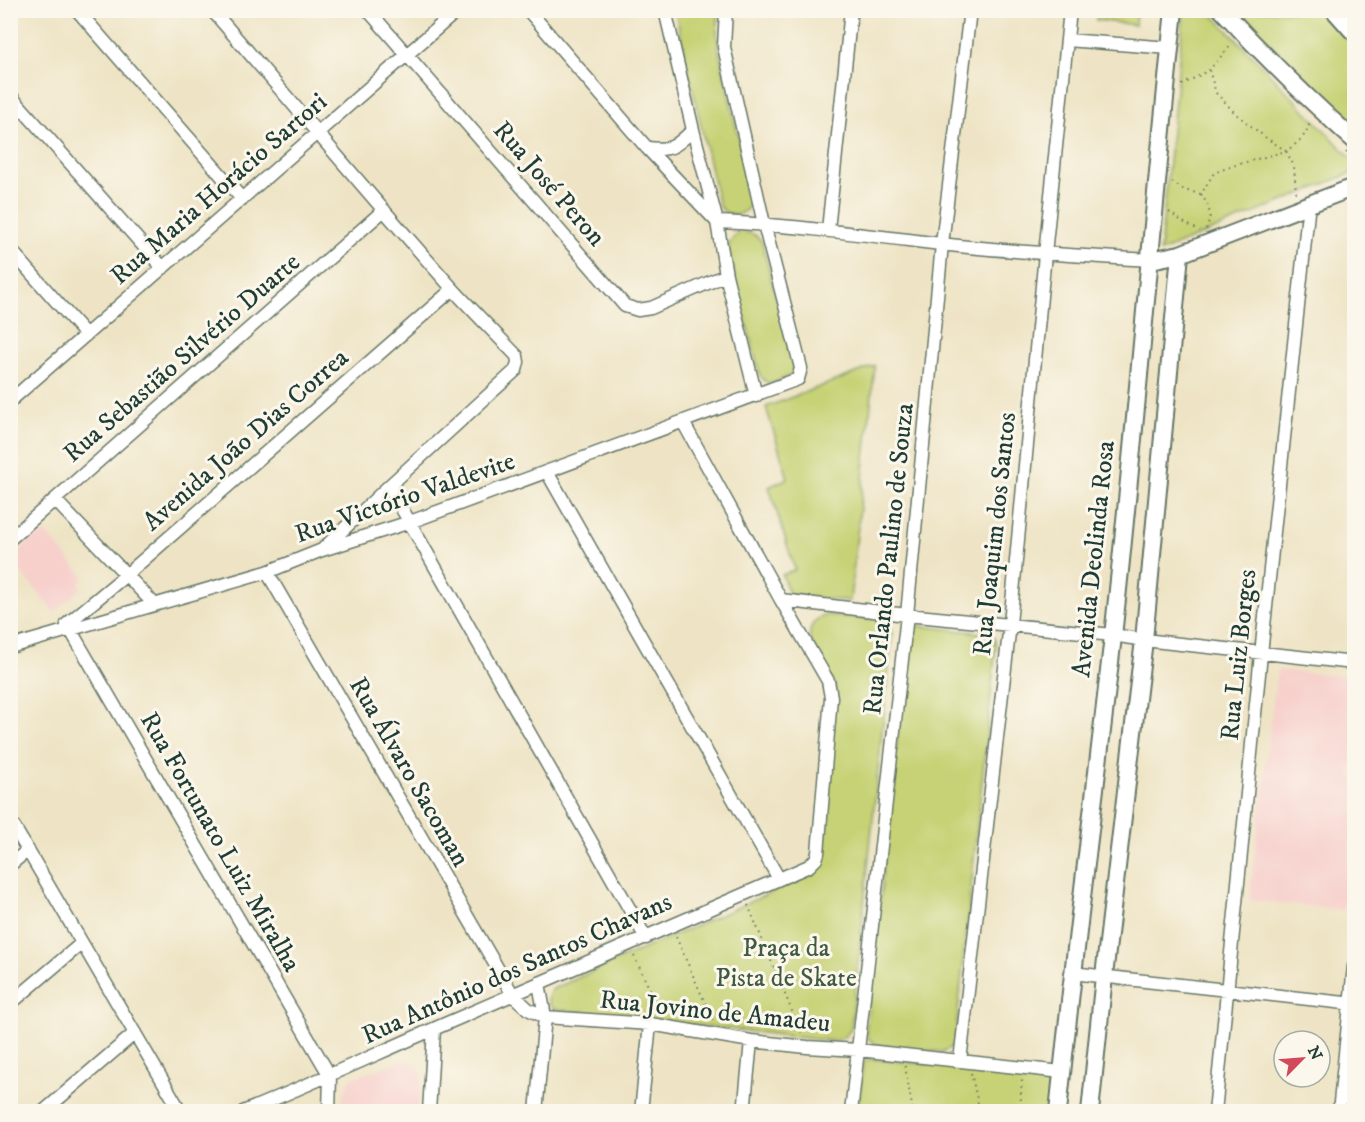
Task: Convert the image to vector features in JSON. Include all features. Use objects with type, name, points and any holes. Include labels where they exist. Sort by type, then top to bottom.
[{"type":"highway","points":[[1338,10],[1354,28]]},
{"type":"street","points":[[77,10],[243,199]]},
{"type":"street","points":[[212,10],[453,289],[517,356],[516,370],[322,550]]},
{"type":"street","name":"Rua José Peron","points":[[368,10],[625,306],[638,310],[651,308],[726,275]]},
{"type":"street","name":"Rua Maria Horácio Sartori","points":[[10,401],[458,10]]},
{"type":"street","points":[[528,10],[646,148],[717,222],[828,230],[1045,254],[1151,260],[1180,254],[1354,187]]},
{"type":"street","points":[[665,10],[717,222],[726,275],[756,396]]},
{"type":"street","points":[[726,10],[724,47],[764,224]]},
{"type":"street","points":[[828,230],[850,10]]},
{"type":"street","name":"Rua Orlando Paulino de Souza","points":[[851,1112],[907,615],[942,244],[970,10]]},
{"type":"street","name":"Rua Joaquim dos Santos","points":[[964,1061],[1010,624],[1070,10]]},
{"type":"street","name":"Avenida Deolinda Rosa","points":[[1058,1112],[1072,973],[1113,635],[1174,10]]},
{"type":"street","points":[[1222,10],[1241,32],[1314,104],[1354,140]]},
{"type":"street","points":[[1067,40],[1170,48]]},
{"type":"street","points":[[10,95],[163,268]]},
{"type":"street","points":[[646,148],[663,150],[678,145],[693,130]]},
{"type":"street","name":"Rua Luiz Borges","points":[[1215,1112],[1261,654],[1302,206]]},
{"type":"street","name":"Rua Sebastião Silvério Duarte","points":[[10,539],[384,210]]},
{"type":"street","name":"Rua Victório Valdevite","points":[[10,646],[69,627],[155,605],[267,572],[322,550],[410,522],[796,381],[801,368],[764,224]]},
{"type":"street","points":[[10,249],[86,335]]},
{"type":"street","points":[[1090,1112],[1144,640],[1180,254]]},
{"type":"street","name":"Avenida João Dias Correa","points":[[69,627],[453,289]]},
{"type":"street","points":[[683,422],[781,600],[1354,663]]},
{"type":"street","points":[[547,472],[779,879]]},
{"type":"street","points":[[389,486],[646,938]]},
{"type":"street","points":[[55,500],[155,605]]},
{"type":"street","name":"Rua Álvaro Sacoman","points":[[267,572],[513,995]]},
{"type":"street","name":"Rua Antônio dos Santos Chavans","points":[[243,1112],[809,866],[818,853],[831,697],[828,681],[781,600]]},
{"type":"street","name":"Rua Fortunato Luiz Miralha","points":[[69,627],[330,1076]]},
{"type":"street","points":[[10,820],[181,1112]]},
{"type":"street","points":[[10,865],[28,850]]},
{"type":"street","points":[[10,1004],[82,942]]},
{"type":"street","points":[[1339,1112],[1352,1004],[1354,966]]},
{"type":"street","points":[[1072,973],[1352,1004]]},
{"type":"street","points":[[536,1112],[545,1017],[539,983]]},
{"type":"street","name":"Rua Jovino de Amadeu","points":[[513,995],[528,1009],[545,1017],[650,1024],[751,1041],[1062,1072]]},
{"type":"street","points":[[641,1112],[650,1024]]},
{"type":"street","points":[[429,1112],[434,1029]]},
{"type":"street","points":[[43,1112],[135,1033]]},
{"type":"street","points":[[744,1112],[751,1041]]},
{"type":"street","points":[[329,1112],[330,1076]]},
{"type":"path","points":[[1166,84],[1183,85],[1209,70],[1241,32]]},
{"type":"path","points":[[1209,70],[1216,93],[1236,114],[1286,151],[1294,166],[1302,206]]},
{"type":"path","points":[[1201,194],[1214,173],[1286,151],[1301,141],[1309,127],[1314,104]]},
{"type":"path","points":[[1167,178],[1184,190],[1201,194],[1207,202],[1210,222],[1204,233]]},
{"type":"path","points":[[1164,209],[1204,233]]},
{"type":"path","points":[[1195,237],[1214,229]]},
{"type":"path","points":[[744,895],[807,1047]]},
{"type":"path","points":[[671,927],[719,1035]]},
{"type":"path","points":[[629,945],[667,1026]]},
{"type":"path","points":[[903,1055],[913,1112]]},
{"type":"path","points":[[964,1061],[980,1112]]},
{"type":"path","points":[[1020,1112],[1023,1068]]},
{"type":"shaded area","points":[[45,532],[84,576],[79,584],[82,588],[54,612],[11,560],[34,535],[37,538]]},
{"type":"shaded area","points":[[1277,670],[1354,677],[1354,748],[1351,778],[1354,779],[1354,829],[1344,910],[1249,900]]},
{"type":"shaded area","points":[[404,1060],[412,1062],[422,1075],[418,1111],[341,1111],[343,1095],[350,1079]]},
{"type":"green space","points":[[675,11],[719,11],[717,32],[719,52],[752,196],[747,208],[739,214],[729,214],[719,206]]},
{"type":"green space","points":[[1097,11],[1136,11],[1135,25],[1096,20]]},
{"type":"green space","points":[[1184,11],[1209,11],[1354,161],[1354,172],[1160,252]]},
{"type":"green space","points":[[1236,11],[1321,11],[1354,47],[1354,124]]},
{"type":"green space","points":[[741,232],[753,234],[762,242],[793,364],[792,375],[771,384],[761,377],[759,372],[728,251],[735,235]]},
{"type":"green space","points":[[875,366],[850,601],[790,595],[782,575],[795,570],[769,487],[788,478],[766,407]]},
{"type":"green space","name":"Praça da Pista de Skate","points":[[827,615],[883,620],[891,629],[892,635],[851,1029],[842,1039],[833,1041],[552,1007],[548,997],[553,989],[813,874],[819,869],[823,859],[835,686],[810,635],[816,621]]},
{"type":"green space","points":[[919,626],[990,634],[996,646],[955,1041],[951,1048],[942,1052],[876,1045],[869,1039],[866,1031],[909,632]]},
{"type":"green space","points":[[870,1059],[1043,1075],[1053,1087],[1052,1111],[858,1112],[863,1065]]}]
